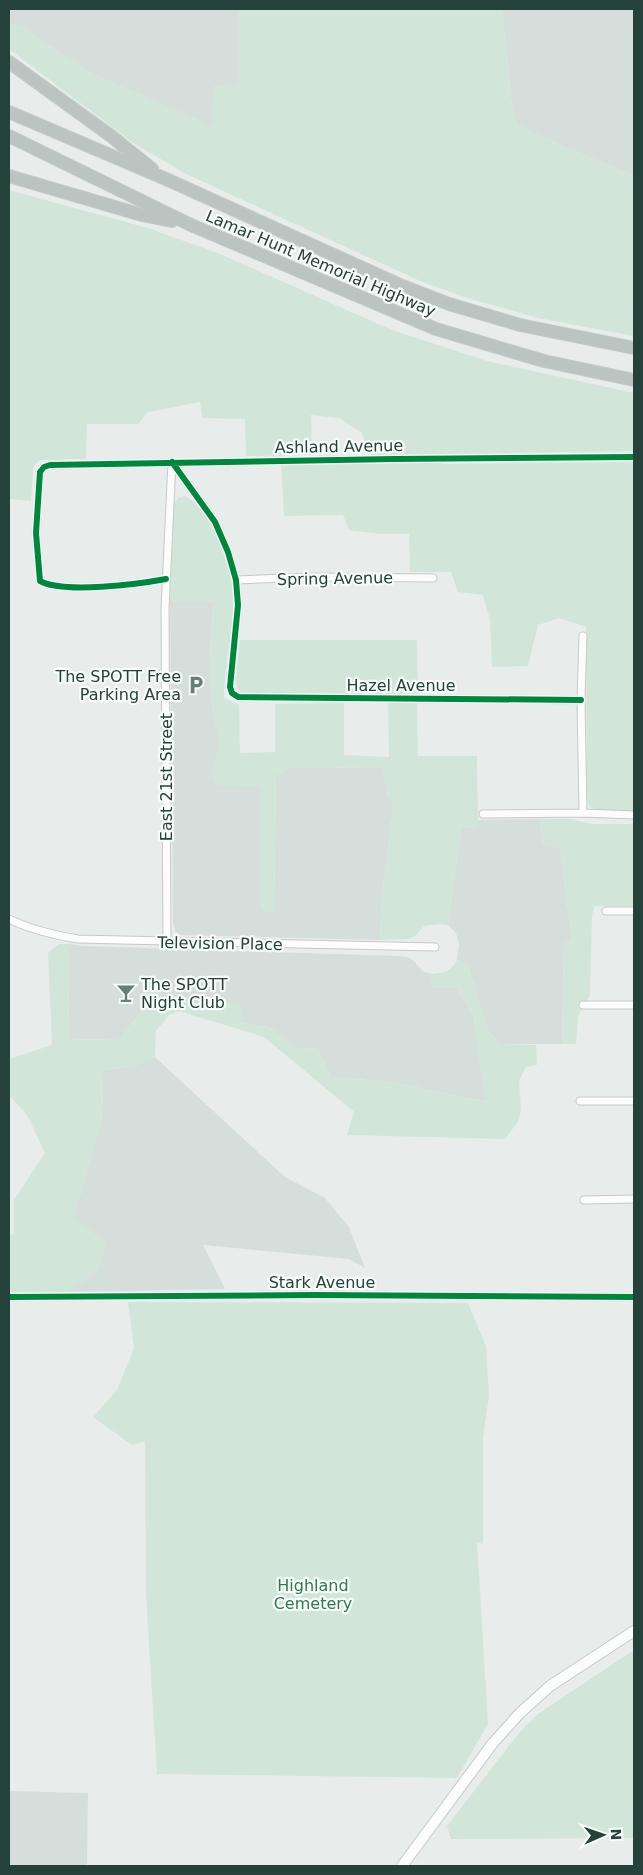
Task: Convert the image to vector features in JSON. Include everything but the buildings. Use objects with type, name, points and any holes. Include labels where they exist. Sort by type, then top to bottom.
[{"type":"highway","points":[[9,62],[111,136],[166,179]]},
{"type":"highway","name":"Lamar Hunt Memorial Highway","points":[[9,112],[166,179],[400,285],[448,304],[520,325],[634,348]]},
{"type":"highway","name":"Lamar Hunt Memorial Highway","points":[[9,136],[191,225],[436,329],[544,361],[634,380]]},
{"type":"highway","points":[[9,176],[142,215],[191,225]]},
{"type":"main road","points":[[402,1866],[493,1744],[520,1713],[550,1686],[634,1631]]},
{"type":"street","name":"Ashland Avenue","points":[[166,579],[139,584],[105,586],[46,584],[40,581],[36,533],[40,472],[44,467],[50,465],[172,462],[634,458]]},
{"type":"street","name":"East 21st Street","points":[[167,942],[165,609],[172,462]]},
{"type":"street","points":[[172,462],[215,522],[228,552],[236,580]]},
{"type":"street","name":"Spring Avenue","points":[[236,580],[433,578]]},
{"type":"street","name":"Hazel Avenue","points":[[236,580],[238,605],[230,684],[232,693],[238,697],[582,700]]},
{"type":"street","points":[[583,813],[582,700],[584,636]]},
{"type":"street","points":[[483,814],[583,813],[634,815]]},
{"type":"street","points":[[606,911],[634,911]]},
{"type":"street","name":"Television Place","points":[[9,920],[47,934],[78,939],[435,947]]},
{"type":"street","points":[[583,1004],[634,1005]]},
{"type":"street","points":[[580,1101],[634,1101]]},
{"type":"street","points":[[584,1200],[634,1199]]},
{"type":"street","name":"Stark Avenue","points":[[9,1297],[315,1295],[634,1297]]},
{"type":"shaded area","points":[[9,9],[238,9],[239,85],[212,126],[93,74],[23,28],[9,23]]},
{"type":"shaded area","points":[[502,9],[634,9],[634,176],[528,131],[517,124],[512,108]]},
{"type":"shaded area","points":[[214,601],[209,655],[209,684],[220,747],[212,773],[217,786],[260,786],[260,905],[265,913],[274,909],[276,775],[291,767],[383,768],[388,797],[394,804],[382,895],[380,940],[180,935],[175,931],[173,923],[170,602]]},
{"type":"shaded area","points":[[540,819],[543,844],[560,848],[572,940],[564,944],[562,1044],[501,1044],[488,1032],[468,965],[457,960],[459,944],[456,933],[448,925],[461,828],[478,827],[478,820]]},
{"type":"shaded area","points":[[68,944],[408,957],[422,971],[431,974],[431,988],[457,988],[473,1015],[486,1102],[392,1082],[330,1077],[318,1049],[293,1048],[269,1027],[241,1023],[241,1004],[155,1002],[156,976],[145,976],[146,1005],[119,1040],[69,1039]]},
{"type":"shaded area","points":[[155,1057],[285,1177],[325,1198],[349,1227],[365,1268],[349,1259],[203,1245],[225,1289],[67,1292],[97,1270],[74,1216],[103,1114],[102,1070],[133,1067]]},
{"type":"shaded area","points":[[9,1791],[88,1793],[87,1866],[9,1866]]},
{"type":"green space","points":[[238,9],[502,9],[512,108],[517,124],[528,131],[634,176],[634,336],[538,318],[464,297],[418,280],[188,175],[133,143],[9,49],[9,23],[23,28],[93,74],[212,125],[213,86],[239,84]]},
{"type":"green space","points":[[9,190],[151,229],[220,254],[392,330],[487,361],[634,393],[634,451],[441,454],[442,464],[634,462],[634,811],[597,811],[590,807],[587,800],[586,627],[559,618],[538,625],[528,666],[492,667],[490,620],[483,595],[458,592],[451,572],[410,572],[409,534],[379,534],[349,530],[343,515],[284,516],[281,465],[380,463],[368,452],[362,433],[339,418],[311,415],[312,455],[246,456],[245,419],[202,418],[200,402],[148,412],[138,424],[87,424],[86,459],[39,460],[33,468],[31,501],[9,499]]},
{"type":"green space","points":[[185,496],[198,506],[214,531],[230,574],[233,605],[224,698],[239,705],[240,753],[275,752],[275,704],[344,703],[344,755],[389,757],[388,703],[417,703],[418,756],[477,756],[478,827],[461,828],[448,925],[424,926],[415,936],[408,939],[380,940],[382,895],[394,804],[388,797],[383,768],[291,767],[276,775],[274,909],[265,913],[260,905],[260,787],[217,786],[212,773],[220,747],[209,684],[209,655],[214,602],[170,602],[174,503],[178,498]]},
{"type":"green space","points":[[240,640],[417,640],[418,694],[242,693],[237,689],[236,681]]},
{"type":"green space","points":[[540,819],[571,819],[592,824],[634,824],[634,906],[594,906],[592,916],[590,995],[578,1016],[576,1044],[562,1044],[564,944],[572,940],[560,848],[543,844]]},
{"type":"green space","points":[[59,944],[68,944],[69,1039],[119,1040],[146,1005],[145,976],[156,975],[156,1002],[241,1004],[241,1023],[269,1027],[293,1048],[318,1049],[330,1077],[392,1082],[485,1102],[473,1015],[457,988],[431,988],[431,974],[447,971],[457,960],[468,965],[488,1032],[501,1044],[536,1045],[537,1065],[526,1067],[519,1081],[521,1111],[518,1122],[505,1139],[347,1135],[354,1112],[264,1037],[179,1011],[169,1015],[156,1031],[155,1057],[133,1067],[102,1070],[103,1114],[74,1216],[106,1244],[98,1270],[67,1292],[9,1292],[9,1235],[14,1234],[14,1200],[45,1153],[27,1115],[9,1095],[9,1059],[52,1045],[48,953]]},
{"type":"green space","name":"Highland Cemetery","points":[[128,1302],[468,1303],[486,1346],[489,1396],[483,1438],[483,1544],[477,1542],[488,1724],[457,1778],[157,1774],[146,1595],[145,1441],[132,1445],[93,1417],[117,1390],[134,1348]]},
{"type":"green space","points":[[634,1650],[634,1838],[451,1839],[447,1826],[518,1734],[538,1714]]},
{"type":"cycle path","points":[[166,579],[102,587],[66,587],[40,581],[36,533],[40,472],[44,467],[50,465],[394,459],[634,457]]},
{"type":"cycle path","points":[[172,462],[215,522],[228,552],[236,580],[238,605],[230,687],[232,693],[238,697],[581,700]]},
{"type":"cycle path","points":[[9,1297],[315,1295],[634,1297]]},
{"type":"place","name":"The SPOTT Free Parking Area","points":[[196,685]]},
{"type":"place","name":"The SPOTT Night Club","points":[[126,993]]}]
